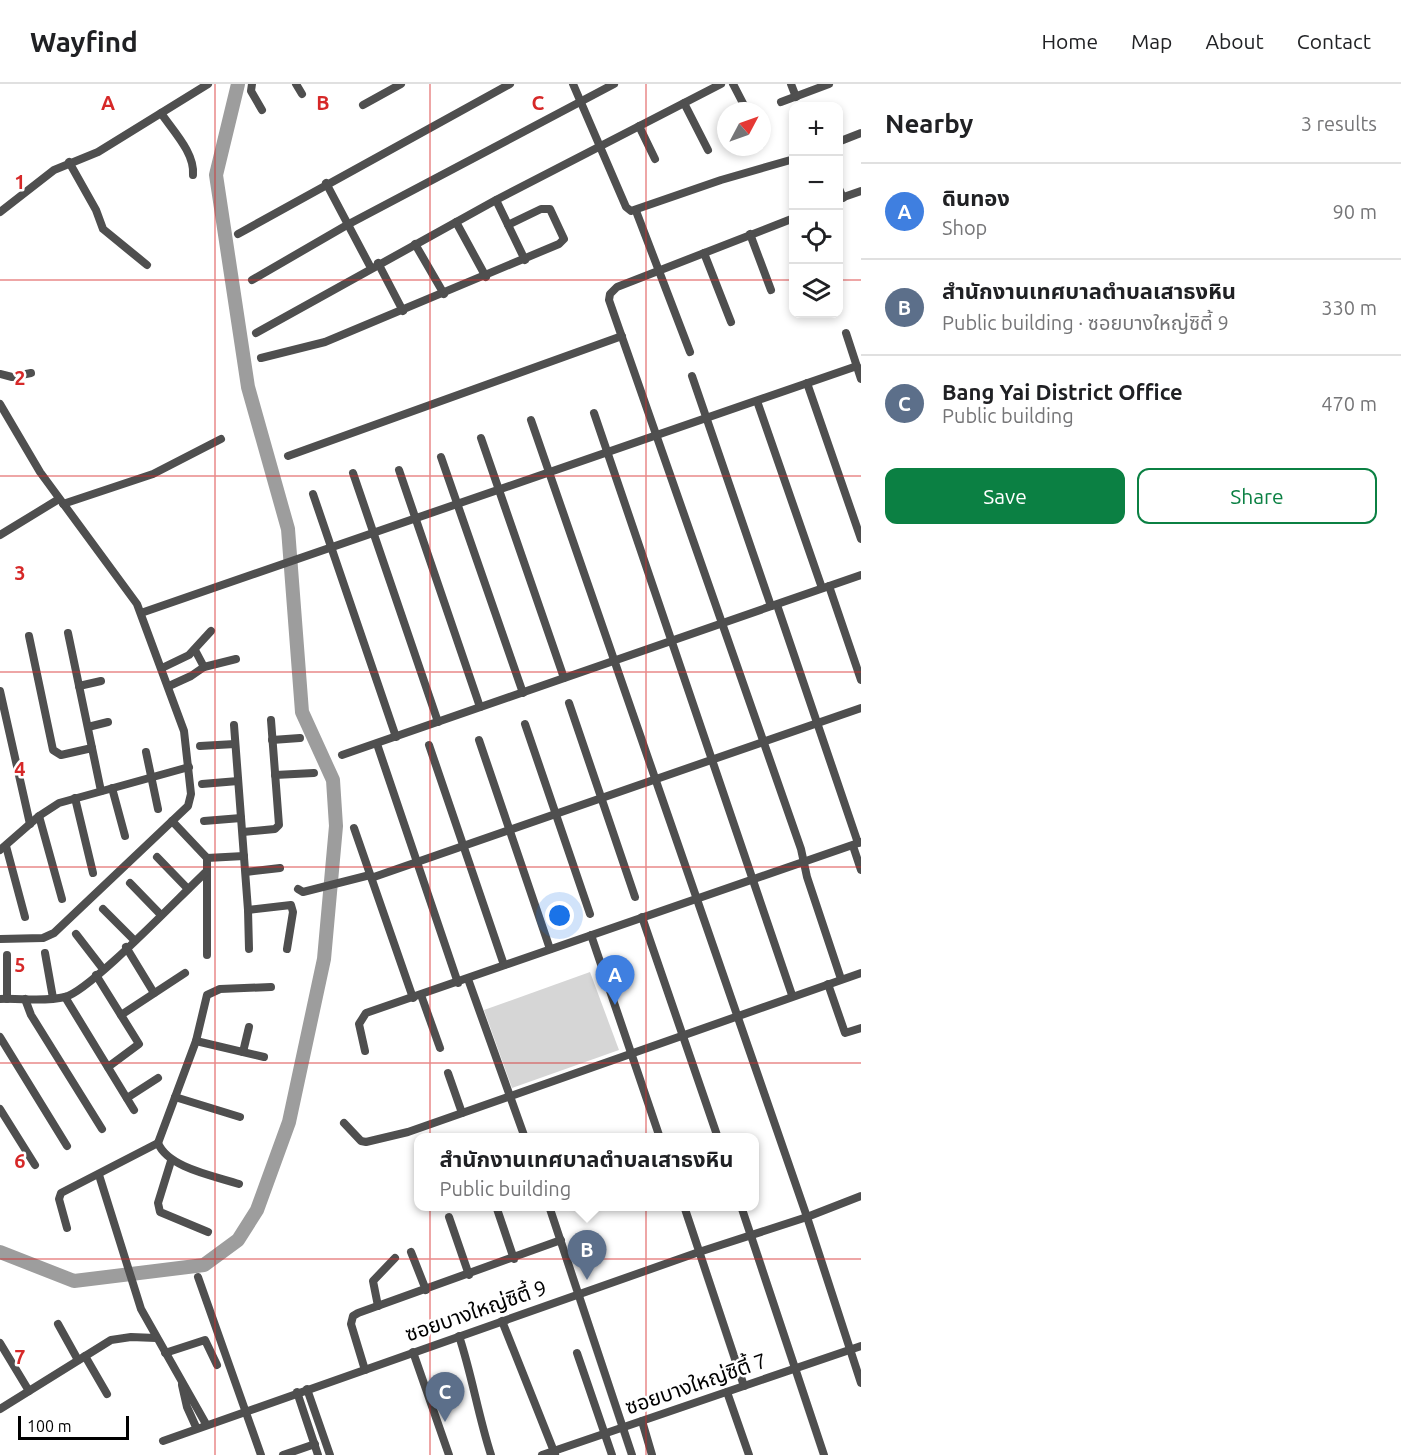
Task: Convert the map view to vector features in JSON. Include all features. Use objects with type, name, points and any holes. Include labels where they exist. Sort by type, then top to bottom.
[{"type":"street","points":[[0,212],[54,170],[98,152],[208,84]]},
{"type":"street","points":[[252,84],[251,91],[262,110]]},
{"type":"street","points":[[296,84],[302,94]]},
{"type":"street","points":[[363,105],[401,84]]},
{"type":"street","points":[[238,234],[326,183],[510,84]]},
{"type":"street","points":[[573,84],[602,146],[626,207],[636,211],[721,180],[789,160]]},
{"type":"street","points":[[252,280],[347,225],[614,84]]},
{"type":"street","points":[[256,333],[496,200],[721,84]]},
{"type":"street","points":[[733,84],[742,102]]},
{"type":"street","points":[[791,84],[796,97]]},
{"type":"street","points":[[781,102],[829,84]]},
{"type":"street","points":[[684,103],[708,150]]},
{"type":"street","points":[[161,113],[189,155],[194,166],[193,175]]},
{"type":"street","points":[[639,126],[655,159]]},
{"type":"street","points":[[843,140],[861,134]]},
{"type":"street","points":[[69,162],[96,210],[103,229],[147,265]]},
{"type":"street","points":[[326,183],[347,225],[404,311]]},
{"type":"street","points":[[843,197],[861,191]]},
{"type":"street","points":[[496,200],[525,260]]},
{"type":"street","points":[[261,358],[325,342],[404,311],[525,260],[563,240],[564,237],[553,212],[541,209],[508,225]]},
{"type":"street","points":[[636,211],[690,352]]},
{"type":"street","points":[[789,220],[617,287],[610,294],[609,300],[764,741],[805,862],[807,877],[841,980]]},
{"type":"street","points":[[456,222],[486,277]]},
{"type":"street","points":[[750,234],[771,290]]},
{"type":"street","points":[[415,244],[444,294]]},
{"type":"street","points":[[704,254],[731,322]]},
{"type":"street","points":[[846,333],[861,379]]},
{"type":"street","points":[[288,456],[622,336]]},
{"type":"street","points":[[141,613],[302,560],[857,366]]},
{"type":"street","points":[[21,375],[31,373]]},
{"type":"street","points":[[0,374],[12,377]]},
{"type":"street","points":[[692,376],[817,723],[857,844],[861,870]]},
{"type":"street","points":[[807,383],[861,539]]},
{"type":"street","points":[[757,401],[861,680]]},
{"type":"street","points":[[0,939],[43,938],[54,933],[172,821],[190,801],[189,767],[184,730],[141,613],[133,597],[61,501],[2,410]]},
{"type":"street","points":[[594,413],[606,454],[713,758],[792,995]]},
{"type":"street","points":[[531,420],[807,1217],[861,1383]]},
{"type":"street","points":[[481,438],[564,678]]},
{"type":"street","points":[[0,535],[61,501],[153,474],[221,439]]},
{"type":"street","points":[[441,457],[523,693]]},
{"type":"street","points":[[399,470],[480,707]]},
{"type":"street","points":[[353,473],[438,722]]},
{"type":"street","points":[[313,494],[396,737]]},
{"type":"street","points":[[342,755],[861,575]]},
{"type":"street","points":[[162,668],[195,650],[211,631]]},
{"type":"street","points":[[68,633],[101,791]]},
{"type":"street","points":[[29,636],[53,750],[61,755],[92,748]]},
{"type":"street","points":[[195,650],[204,667]]},
{"type":"street","points":[[169,686],[204,667],[236,659]]},
{"type":"street","points":[[79,686],[101,681]]},
{"type":"street","points":[[0,691],[30,824]]},
{"type":"street","points":[[569,703],[635,897]]},
{"type":"street","points":[[298,889],[303,892],[318,890],[416,862],[861,708]]},
{"type":"street","points":[[243,832],[278,827],[271,720]]},
{"type":"street","points":[[88,727],[108,722]]},
{"type":"street","points":[[525,724],[590,914]]},
{"type":"street","points":[[234,725],[246,872],[249,949]]},
{"type":"street","points":[[272,740],[300,738]]},
{"type":"street","points":[[478,740],[550,949]]},
{"type":"street","points":[[200,746],[235,744]]},
{"type":"street","points":[[377,744],[458,983]]},
{"type":"street","points":[[429,745],[504,965]]},
{"type":"street","points":[[146,752],[158,809]]},
{"type":"street","points":[[25,916],[3,848],[39,816],[59,803],[189,767]]},
{"type":"street","points":[[275,775],[314,773]]},
{"type":"street","points":[[202,784],[238,781]]},
{"type":"street","points":[[112,788],[125,836]]},
{"type":"street","points":[[75,798],[93,873]]},
{"type":"street","points":[[39,816],[62,899]]},
{"type":"street","points":[[204,821],[242,818]]},
{"type":"street","points":[[172,821],[207,858],[207,955]]},
{"type":"street","points":[[354,828],[413,998]]},
{"type":"street","points":[[366,1052],[358,1024],[363,1014],[468,980],[504,965],[857,844]]},
{"type":"street","points":[[207,858],[244,856]]},
{"type":"street","points":[[157,857],[188,889]]},
{"type":"street","points":[[246,872],[280,868]]},
{"type":"street","points":[[7,955],[4,999],[65,997],[103,969],[206,872]]},
{"type":"street","points":[[130,883],[160,915]]},
{"type":"street","points":[[248,910],[291,905],[293,912],[287,949]]},
{"type":"street","points":[[103,909],[134,940]]},
{"type":"street","points":[[642,917],[717,1133]]},
{"type":"street","points":[[76,934],[103,969]]},
{"type":"street","points":[[591,935],[659,1133]]},
{"type":"street","points":[[126,948],[154,993]]},
{"type":"street","points":[[45,953],[53,998]]},
{"type":"street","points":[[121,1015],[185,973]]},
{"type":"street","points":[[344,1123],[361,1141],[372,1142],[462,1113],[792,995],[861,973]]},
{"type":"street","points":[[96,975],[139,1044],[108,1067]]},
{"type":"street","points":[[468,980],[524,1133]]},
{"type":"street","points":[[828,984],[845,1033],[861,1028]]},
{"type":"street","points":[[67,1228],[60,1196],[64,1191],[158,1143],[196,1041],[206,998],[210,992],[220,989],[271,987]]},
{"type":"street","points":[[422,995],[440,1048]]},
{"type":"street","points":[[65,997],[134,1110]]},
{"type":"street","points":[[25,999],[31,1015],[102,1129]]},
{"type":"street","points":[[243,1052],[249,1027]]},
{"type":"street","points":[[0,1037],[67,1146]]},
{"type":"street","points":[[196,1041],[264,1057]]},
{"type":"street","points":[[448,1073],[462,1113]]},
{"type":"street","points":[[127,1098],[158,1078]]},
{"type":"street","points":[[176,1097],[240,1117]]},
{"type":"street","points":[[0,1109],[35,1165]]},
{"type":"street","points":[[158,1143],[161,1151],[171,1161],[239,1184]]},
{"type":"street","points":[[171,1161],[158,1203],[160,1212],[208,1232]]},
{"type":"street","points":[[99,1175],[134,1290],[156,1338],[197,1404],[206,1424]]},
{"type":"street","name":"ซอยบางใหญ่ซิตี้ 9","points":[[163,1441],[196,1426],[365,1370],[699,1252],[807,1217],[861,1196]]},
{"type":"street","points":[[498,1211],[514,1259]]},
{"type":"street","points":[[551,1211],[632,1455]]},
{"type":"street","points":[[686,1211],[744,1386]]},
{"type":"street","points":[[743,1211],[824,1455]]},
{"type":"street","points":[[449,1217],[469,1275]]},
{"type":"street","points":[[365,1370],[352,1332],[351,1319],[358,1312],[469,1275],[561,1240]]},
{"type":"street","points":[[411,1252],[426,1290]]},
{"type":"street","points":[[378,1306],[373,1281],[395,1258]]},
{"type":"street","points":[[198,1277],[261,1455]]},
{"type":"street","points":[[502,1321],[555,1453]]},
{"type":"street","points":[[58,1324],[107,1394]]},
{"type":"street","points":[[459,1336],[471,1373],[476,1407],[491,1455]]},
{"type":"street","points":[[0,1409],[111,1340],[131,1337],[156,1338]]},
{"type":"street","points":[[165,1353],[205,1340],[210,1346],[217,1365]]},
{"type":"street","points":[[0,1343],[29,1391]]},
{"type":"street","name":"ซอยบางใหญ่ซิตี้ 7","points":[[542,1455],[555,1453],[623,1427],[861,1346]]},
{"type":"street","points":[[413,1352],[449,1455]]},
{"type":"street","points":[[577,1353],[612,1455]]},
{"type":"street","points":[[182,1383],[187,1407],[196,1426]]},
{"type":"street","points":[[308,1389],[330,1455]]},
{"type":"street","points":[[297,1392],[318,1455]]},
{"type":"street","points":[[727,1392],[749,1455]]},
{"type":"street","points":[[642,1421],[652,1455]]},
{"type":"street","points":[[283,1455],[315,1444]]},
{"type":"shaded area","points":[[590,972],[619,1050],[512,1088],[484,1010]]},
{"type":"waterway","points":[[0,1252],[74,1281],[204,1265],[238,1240],[257,1210],[289,1122],[324,959],[336,826],[333,780],[302,712],[288,529],[248,387],[216,175],[238,84]]},
{"type":"place","name":"ดินทอง","points":[[615,1005]]},
{"type":"place","name":"สำนักงานเทศบาลตำบลเสาธงหิน","points":[[587,1280]]},
{"type":"place","name":"Bang Yai District Office","points":[[445,1422]]}]
